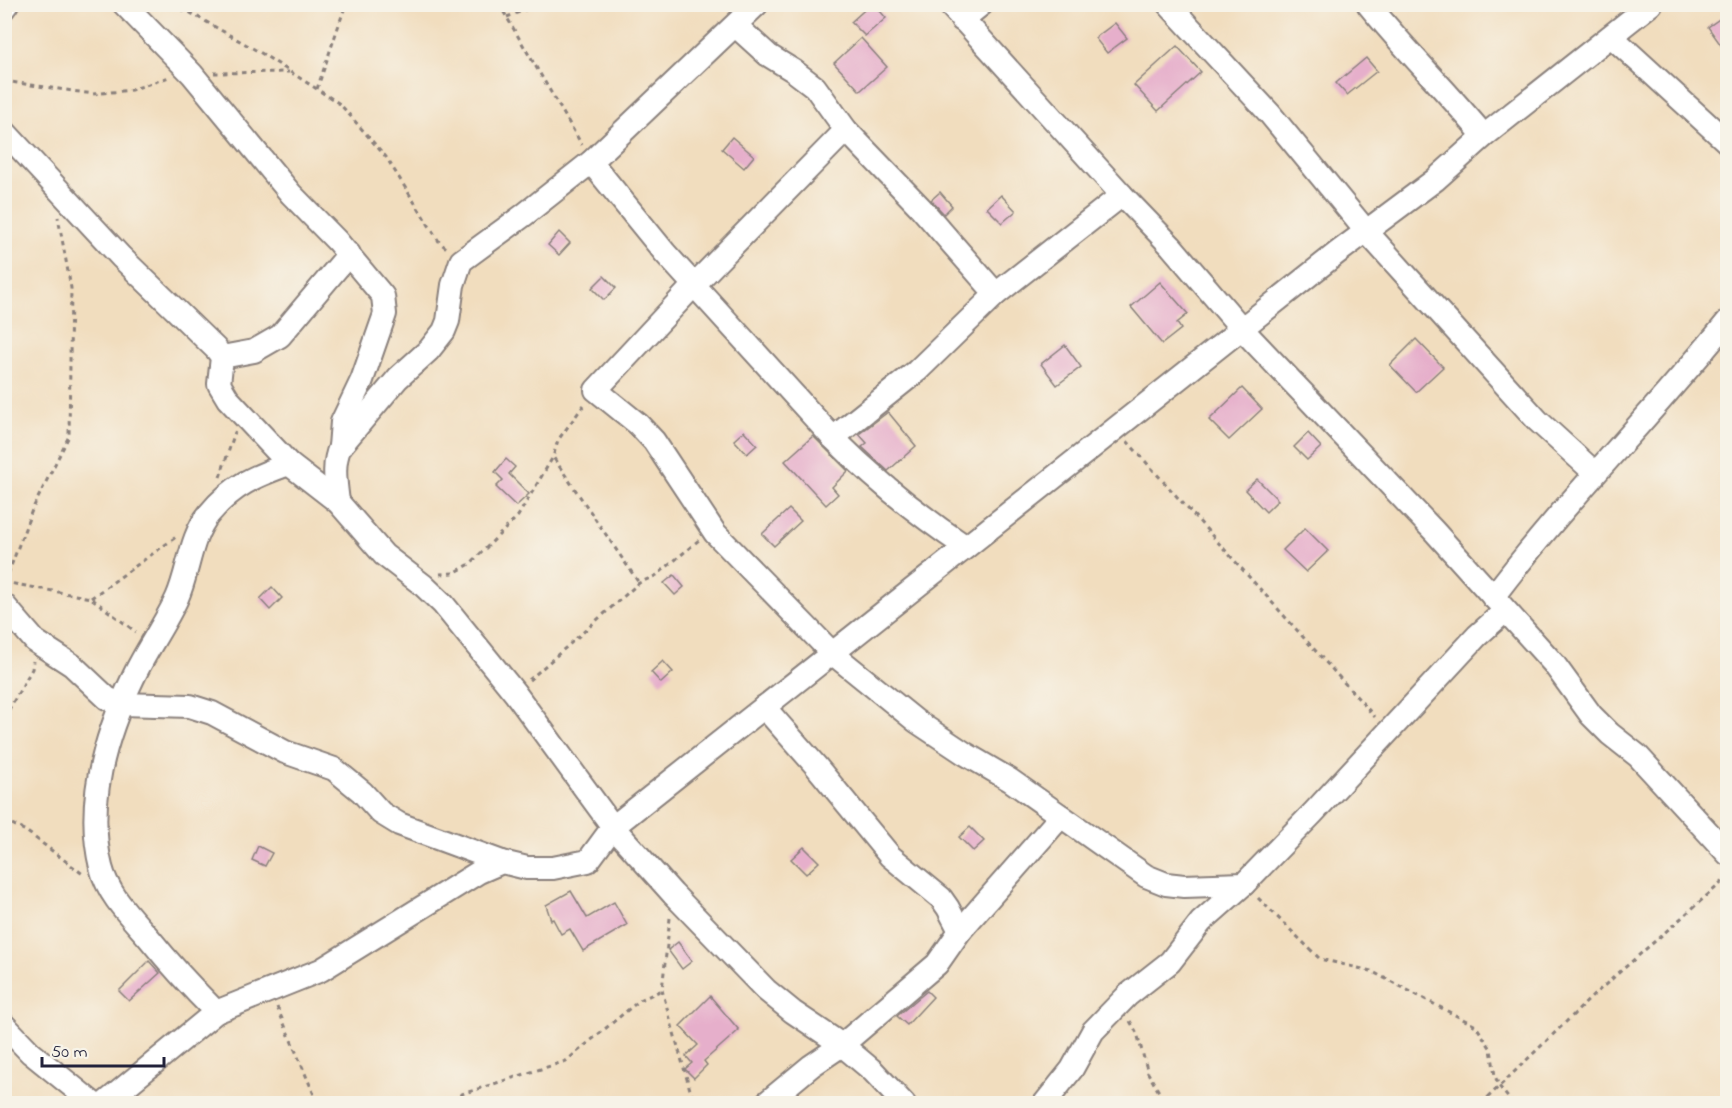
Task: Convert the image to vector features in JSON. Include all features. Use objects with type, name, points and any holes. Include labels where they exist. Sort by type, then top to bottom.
[{"type":"street","points":[[124,4],[192,74],[291,194],[349,254],[383,296],[385,314],[362,380],[342,422],[340,447],[335,466],[338,502]]},
{"type":"street","points":[[340,447],[398,378],[429,350],[444,331],[448,321],[453,285],[461,261],[591,162],[757,4]]},
{"type":"street","points":[[982,4],[956,12],[1171,246],[1242,328],[1419,515],[1554,664],[1591,715],[1610,734],[1638,756],[1728,855]]},
{"type":"street","points":[[1168,4],[1270,114],[1366,231],[1538,421],[1595,473]]},
{"type":"street","points":[[1368,4],[1393,36],[1460,106],[1484,136]]},
{"type":"street","points":[[4,606],[35,641],[72,665],[107,698],[121,704],[190,706],[212,713],[285,752],[334,769],[362,792],[381,813],[399,824],[502,862],[527,868],[553,868],[588,861],[613,827],[1242,328],[1435,180],[1484,136],[1651,4]]},
{"type":"street","points":[[736,26],[768,56],[815,87],[846,130],[920,207],[996,294]]},
{"type":"street","points":[[1611,36],[1728,143]]},
{"type":"street","points":[[846,130],[694,285],[596,390],[638,423],[654,441],[715,533],[832,653],[916,721],[1010,780],[1146,876],[1166,884],[1184,886],[1244,884]]},
{"type":"street","points":[[4,131],[121,257],[216,349],[222,357],[219,384],[241,414],[289,464],[338,502],[384,555],[423,585],[443,604],[515,693],[613,827],[673,894],[766,990],[793,1012],[843,1046],[873,1071],[904,1104]]},
{"type":"street","points":[[591,162],[665,253],[833,438],[927,521],[966,547]]},
{"type":"street","points":[[833,438],[917,371],[996,294],[1122,195]]},
{"type":"street","points":[[222,357],[254,351],[280,336],[349,254]]},
{"type":"street","points":[[1044,1104],[1072,1069],[1093,1031],[1120,1003],[1170,962],[1201,922],[1244,884],[1313,813],[1477,636],[1539,537],[1728,321]]},
{"type":"street","points":[[216,1012],[186,982],[112,895],[102,870],[95,839],[98,777],[121,704],[133,676],[177,596],[190,554],[207,516],[228,493],[239,485],[259,474],[289,464]]},
{"type":"street","points":[[764,707],[890,856],[941,898],[960,930]]},
{"type":"street","points":[[765,1104],[811,1066],[843,1046],[936,964],[960,930],[1061,816]]},
{"type":"street","points":[[104,1104],[216,1012],[321,970],[479,872],[502,862]]},
{"type":"street","points":[[4,1025],[31,1053],[94,1104]]},
{"type":"path","points":[[164,4],[189,12],[261,53],[340,104],[386,158],[440,243],[461,261]]},
{"type":"path","points":[[317,89],[346,4]]},
{"type":"path","points":[[499,4],[591,162]]},
{"type":"path","points":[[507,17],[540,4]]},
{"type":"path","points":[[4,81],[93,94],[131,90],[170,76],[291,72]]},
{"type":"path","points":[[57,212],[71,288],[69,436],[32,510],[5,582],[91,598],[152,644]]},
{"type":"path","points":[[430,574],[454,573],[470,564],[518,516],[553,457],[558,440],[596,390]]},
{"type":"path","points":[[217,485],[241,414]]},
{"type":"path","points":[[1116,428],[1388,731]]},
{"type":"path","points":[[553,457],[639,583]]},
{"type":"path","points":[[515,693],[639,583],[657,575],[695,543],[715,533]]},
{"type":"path","points":[[91,598],[181,534]]},
{"type":"path","points":[[4,718],[32,669],[35,641]]},
{"type":"path","points":[[4,820],[26,831],[88,878]]},
{"type":"path","points":[[1481,1104],[1598,992],[1728,877]]},
{"type":"path","points":[[1244,884],[1320,959],[1371,971],[1476,1026],[1491,1049],[1499,1086],[1513,1104]]},
{"type":"path","points":[[673,894],[662,990],[694,1104]]},
{"type":"path","points":[[457,1104],[462,1094],[566,1061],[640,1000],[662,990]]},
{"type":"path","points":[[270,991],[318,1104]]},
{"type":"path","points":[[1120,1003],[1137,1033],[1148,1073],[1166,1104]]},
{"type":"building","points":[[871,4],[874,4],[886,18],[865,36],[851,22]]},
{"type":"building","points":[[1728,13],[1728,55],[1708,27]]},
{"type":"building","points":[[1115,23],[1127,38],[1107,53],[1095,38]]},
{"type":"building","points":[[861,38],[887,67],[860,91],[834,63]]},
{"type":"building","points":[[1177,46],[1201,72],[1158,111],[1134,85]]},
{"type":"building","points":[[1366,58],[1377,71],[1347,95],[1336,83]]},
{"type":"building","points":[[732,137],[754,156],[744,168],[722,149]]},
{"type":"building","points":[[940,192],[952,206],[944,214],[931,200]]},
{"type":"building","points":[[1001,195],[1016,211],[1002,223],[987,208]]},
{"type":"building","points":[[559,232],[570,243],[559,255],[548,245]]},
{"type":"building","points":[[604,276],[616,288],[604,300],[592,288]]},
{"type":"building","points":[[1160,282],[1188,314],[1177,323],[1181,329],[1162,344],[1131,307]]},
{"type":"building","points":[[1416,339],[1443,367],[1416,392],[1390,365]]},
{"type":"building","points":[[1065,345],[1081,367],[1057,385],[1041,364]]},
{"type":"building","points":[[1242,388],[1262,409],[1229,440],[1209,420]]},
{"type":"building","points":[[888,412],[916,446],[888,471],[862,447],[867,443],[859,434]]},
{"type":"building","points":[[744,431],[757,445],[747,454],[734,440]]},
{"type":"building","points":[[1308,433],[1321,447],[1307,460],[1294,447]]},
{"type":"building","points":[[813,436],[848,471],[832,487],[838,494],[826,505],[785,461]]},
{"type":"building","points":[[506,459],[515,467],[509,474],[529,494],[516,506],[496,487],[503,480],[495,472]]},
{"type":"building","points":[[1257,479],[1278,500],[1266,512],[1245,490]]},
{"type":"building","points":[[789,509],[801,521],[774,546],[762,534]]},
{"type":"building","points":[[1305,528],[1328,551],[1306,572],[1283,550]]},
{"type":"building","points":[[674,575],[684,587],[675,595],[664,583]]},
{"type":"building","points":[[272,587],[282,598],[270,610],[260,599]]},
{"type":"building","points":[[663,661],[673,672],[661,683],[651,672]]},
{"type":"building","points":[[970,827],[984,841],[973,851],[959,837]]},
{"type":"building","points":[[258,846],[272,853],[265,866],[252,860]]},
{"type":"building","points":[[804,847],[819,862],[806,874],[791,859]]},
{"type":"building","points":[[571,891],[587,918],[614,902],[627,925],[583,951],[570,929],[561,934],[553,919],[551,920],[546,905]]},
{"type":"building","points":[[678,942],[692,961],[682,969],[668,950]]},
{"type":"building","points":[[149,961],[160,973],[129,1001],[119,991]]},
{"type":"building","points":[[927,991],[933,997],[907,1025],[897,1016]]},
{"type":"building","points":[[710,996],[739,1030],[704,1061],[707,1065],[694,1078],[685,1069],[692,1063],[686,1056],[698,1045],[680,1026]]}]
